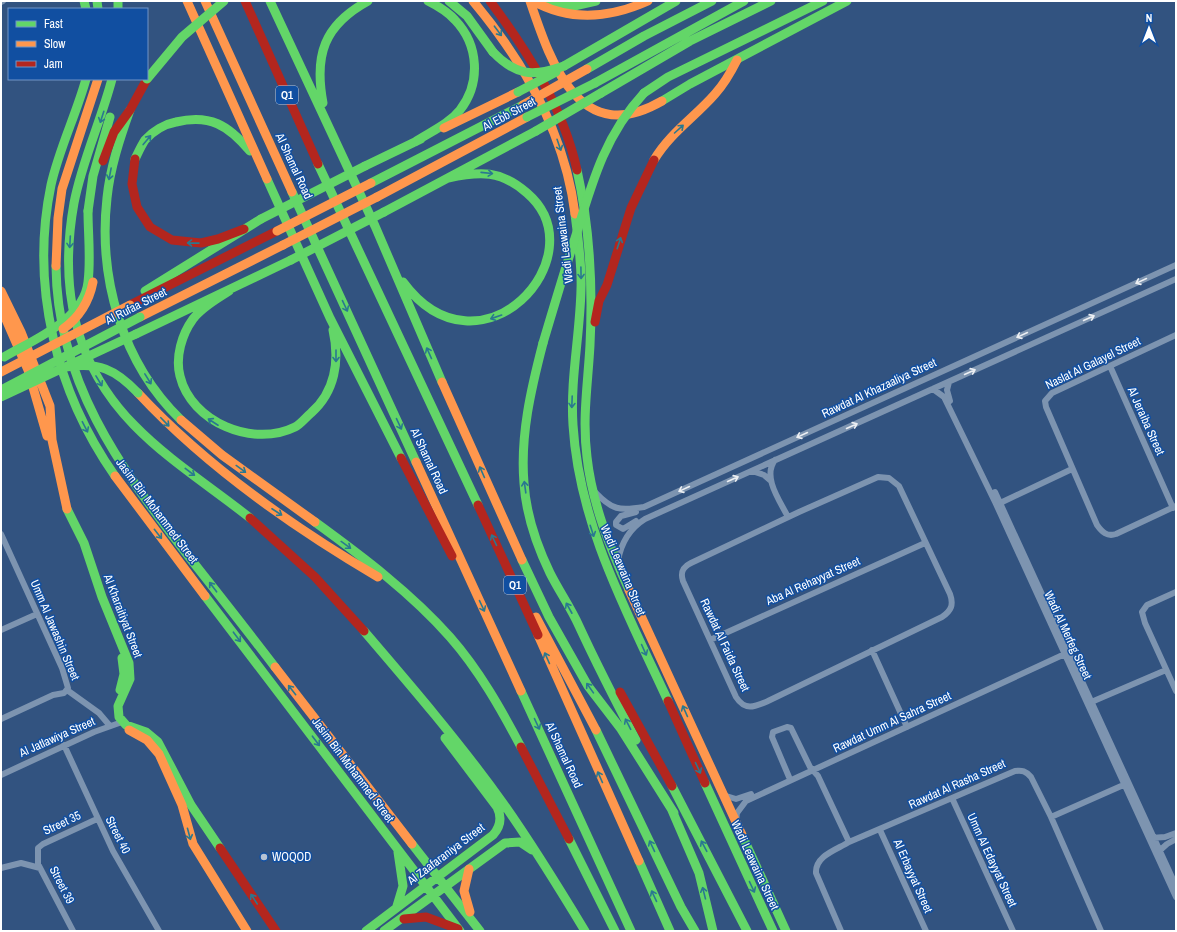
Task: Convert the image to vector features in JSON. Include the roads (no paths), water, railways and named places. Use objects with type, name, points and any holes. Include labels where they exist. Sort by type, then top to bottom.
[{"type":"main road","points":[[187,1],[330,318],[437,529],[459,567],[473,587]]},
{"type":"main road","name":"Al Shamal Road","points":[[205,1],[631,931]]},
{"type":"main road","points":[[148,78],[168,50],[183,34],[224,1]]},
{"type":"main road","name":"Al Shamal Road","points":[[245,1],[327,183],[517,590],[670,931]]},
{"type":"main road","points":[[270,1],[393,266],[434,363],[548,617],[588,686],[621,729],[674,813]]},
{"type":"main road","points":[[333,135],[320,88],[318,70],[321,50],[328,34],[340,19],[348,12],[368,1]]},
{"type":"main road","points":[[415,142],[448,120],[461,109],[470,92],[475,77],[474,58],[467,34],[451,15],[428,1]]},
{"type":"main road","points":[[449,1],[467,16],[493,52],[508,66],[530,74],[548,72],[564,66]]},
{"type":"main road","name":"Wadi Leawaina Street","points":[[473,1],[498,30],[522,67],[552,128],[567,172],[574,207],[581,268],[579,323],[573,376],[573,443],[577,472],[588,516],[603,560],[772,931]]},
{"type":"main road","name":"Wadi Leawaina Street","points":[[490,1],[521,44],[544,83],[563,123],[578,169],[586,208],[591,250],[590,347],[585,398],[588,460],[593,490],[605,533],[786,931]]},
{"type":"main road","points":[[532,1],[548,10],[584,5],[596,1]]},
{"type":"main road","points":[[532,1],[546,48],[560,79],[568,90],[584,104],[605,114],[626,115],[646,110],[683,87],[848,1]]},
{"type":"main road","points":[[545,1],[561,9],[583,16],[616,13],[648,1]]},
{"type":"main road","points":[[131,304],[146,290],[261,219],[365,166],[518,92],[676,1]]},
{"type":"main road","name":"Al Ebb Street","points":[[277,231],[523,105],[644,36],[712,1]]},
{"type":"main road","name":"Al Ebb Street","points":[[283,245],[595,82],[744,1]]},
{"type":"main road","points":[[1,396],[66,367],[291,260],[536,131],[690,41],[771,1]]},
{"type":"main road","points":[[747,931],[665,772],[611,676],[579,626],[550,573],[539,547],[532,524],[524,484],[524,441],[527,413],[543,343],[598,165],[612,132],[620,118],[644,93],[668,78],[823,1]]},
{"type":"main road","points":[[590,347],[599,300],[608,282],[617,246],[643,178],[654,157],[669,139],[719,92],[737,60]]},
{"type":"main road","name":"Jasim Bin Mohammed Street","points":[[86,80],[52,181],[45,220],[43,249],[44,285],[49,323],[59,365],[72,400],[97,448],[137,506],[432,896]]},
{"type":"main road","name":"Jasim Bin Mohammed Street","points":[[98,80],[93,98],[65,177],[60,203],[56,246],[56,276],[60,317],[71,362],[84,397],[106,440],[150,506],[445,886]]},
{"type":"main road","points":[[112,80],[78,185],[70,233],[69,274],[73,314],[81,346],[87,360],[108,396],[134,427],[257,524],[294,557],[352,616],[425,704],[500,799],[537,854],[585,931]]},
{"type":"main road","points":[[3,358],[65,321],[80,304],[88,283],[93,176],[115,100],[118,80]]},
{"type":"main road","points":[[91,212],[102,162],[114,132],[146,80]]},
{"type":"main road","points":[[131,107],[115,153],[108,185],[104,226],[105,250],[113,299],[119,320],[142,370],[166,403],[204,441],[366,559],[405,593],[450,638],[476,670],[501,706],[615,931]]},
{"type":"main road","points":[[244,229],[214,241],[202,243],[180,243],[160,234],[143,219],[134,202],[130,177],[135,158],[147,139],[161,127],[174,121],[197,118],[217,122],[234,133],[244,143],[264,172]]},
{"type":"main road","points":[[393,266],[420,302],[439,315],[461,321],[484,321],[505,314],[523,301],[538,284],[548,256],[548,237],[543,214],[534,199],[521,187],[496,175],[476,173],[448,178]]},
{"type":"main road","name":"Al Rufaa Street","points":[[1,372],[131,304],[277,231]]},
{"type":"main road","name":"Al Rufaa Street","points":[[1,390],[140,317],[283,245]]},
{"type":"main road","name":"Al Kharaitiyat Street","points":[[1,291],[21,332],[50,406],[52,440],[67,510],[84,543],[100,591],[129,662],[130,673],[118,706],[117,724]]},
{"type":"main road","points":[[228,291],[200,312],[188,327],[180,348],[179,372],[186,392],[199,410],[217,424],[240,433],[263,436],[280,432],[302,422],[318,408],[329,392],[335,372],[335,337],[330,318]]},
{"type":"main road","name":"Al Kharaitiyat Street","points":[[1,308],[18,343],[40,406],[64,516],[81,546],[98,599],[121,656],[125,684]]},
{"type":"main road","points":[[66,367],[81,365],[101,366],[120,375],[191,448],[254,497],[342,555],[405,593]]},
{"type":"main road","points":[[517,590],[541,625],[554,648],[626,789],[681,907],[695,931]]},
{"type":"main road","points":[[579,626],[590,652],[674,813],[699,873],[713,931]]},
{"type":"main road","name":"Al Zaafaraniya Street","points":[[366,931],[493,835],[498,829],[501,818],[498,807],[442,734],[425,704]]},
{"type":"main road","points":[[117,724],[146,732],[158,742],[196,813],[276,931]]},
{"type":"main road","points":[[117,724],[147,740],[155,749],[180,799],[193,844],[246,931]]},
{"type":"main road","points":[[186,818],[196,813]]},
{"type":"main road","name":"Al Zaafaraniya Street","points":[[384,931],[508,841],[525,843],[537,854]]},
{"type":"main road","points":[[395,908],[403,886],[397,849]]},
{"type":"main road","points":[[469,868],[464,883],[464,897],[480,931]]},
{"type":"main road","points":[[445,886],[480,931]]},
{"type":"main road","points":[[432,896],[459,930]]},
{"type":"main road","points":[[399,921],[416,916],[426,916],[459,930]]},
{"type":"street","name":"Rawdat Al Khazaaliya Street","points":[[593,490],[606,504],[616,508],[626,510],[644,507],[1176,264]]},
{"type":"street","name":"Rawdat Al Khazaaliya Street","points":[[618,563],[623,544],[629,532],[639,522],[1176,279]]},
{"type":"street","name":"Naslat Al Galayel Street","points":[[1174,507],[1116,534],[1106,534],[1097,525],[1072,469],[1046,407],[1046,398],[1052,393],[1176,335]]},
{"type":"street","name":"Al Jeraiba Street","points":[[1110,366],[1174,507]]},
{"type":"street","name":"Wadi Al Merfeg Street","points":[[949,382],[947,390],[948,396],[1127,784],[1176,897]]},
{"type":"street","name":"Wadi Al Merfeg Street","points":[[933,389],[944,397],[998,503]]},
{"type":"street","points":[[776,460],[770,471],[771,481],[788,517]]},
{"type":"street","points":[[998,503],[1072,469]]},
{"type":"street","points":[[751,471],[760,473],[771,481]]},
{"type":"street","name":"Rawdat Al Faida Street","points":[[886,477],[893,480],[899,486],[925,542],[950,594],[951,609],[942,617],[768,701],[747,707],[736,697],[681,576],[684,568],[691,563],[873,479],[886,477]]},
{"type":"street","points":[[644,507],[638,511],[617,518],[616,525],[623,529],[637,520],[651,516]]},
{"type":"street","name":"Umm Al Jawashin Street","points":[[1,534],[62,668],[68,686],[67,690],[1,719]]},
{"type":"street","name":"Aba Al Rehayyat Street","points":[[710,640],[925,542]]},
{"type":"street","points":[[1176,592],[1147,605],[1142,612],[1145,623],[1176,691]]},
{"type":"street","points":[[1,630],[37,614]]},
{"type":"street","points":[[872,650],[906,725]]},
{"type":"street","name":"Rawdat Umm Al Sahra Street","points":[[736,823],[737,813],[746,801],[812,768],[1066,651]]},
{"type":"street","points":[[1090,703],[1166,670]]},
{"type":"street","points":[[67,690],[117,724]]},
{"type":"street","name":"Al Jatlawiya Street","points":[[1,775],[64,745],[117,724]]},
{"type":"street","points":[[789,777],[772,737],[773,732],[787,727],[791,728],[849,842]]},
{"type":"street","name":"Street 40","points":[[64,745],[97,819],[128,878],[159,931]]},
{"type":"street","name":"Rawdat Umm Al Sahra Street","points":[[723,795],[736,798],[744,797],[812,768]]},
{"type":"street","name":"Rawdat Al Rasha Street","points":[[841,931],[817,879],[815,870],[822,857],[849,842],[880,830],[1015,770],[1024,770],[1031,777],[1051,817],[1101,931]]},
{"type":"street","points":[[1051,817],[1127,784]]},
{"type":"street","name":"Umm Al Edayyat Street","points":[[952,798],[1013,931]]},
{"type":"street","name":"Street 35","points":[[38,848],[42,844],[97,819]]},
{"type":"street","name":"Al Erbayyat Street","points":[[880,830],[926,931]]},
{"type":"street","points":[[1152,839],[1176,833]]},
{"type":"street","points":[[1157,852],[1176,839]]},
{"type":"street","name":"Street 39","points":[[38,848],[37,860],[40,868],[73,931]]},
{"type":"street","name":"Wadi Al Merfeg Street","points":[[1157,852],[1176,886]]},
{"type":"street","points":[[2,867],[21,864],[40,868]]},
{"type":"place","name":"WOQOD","points":[[264,857]]}]
